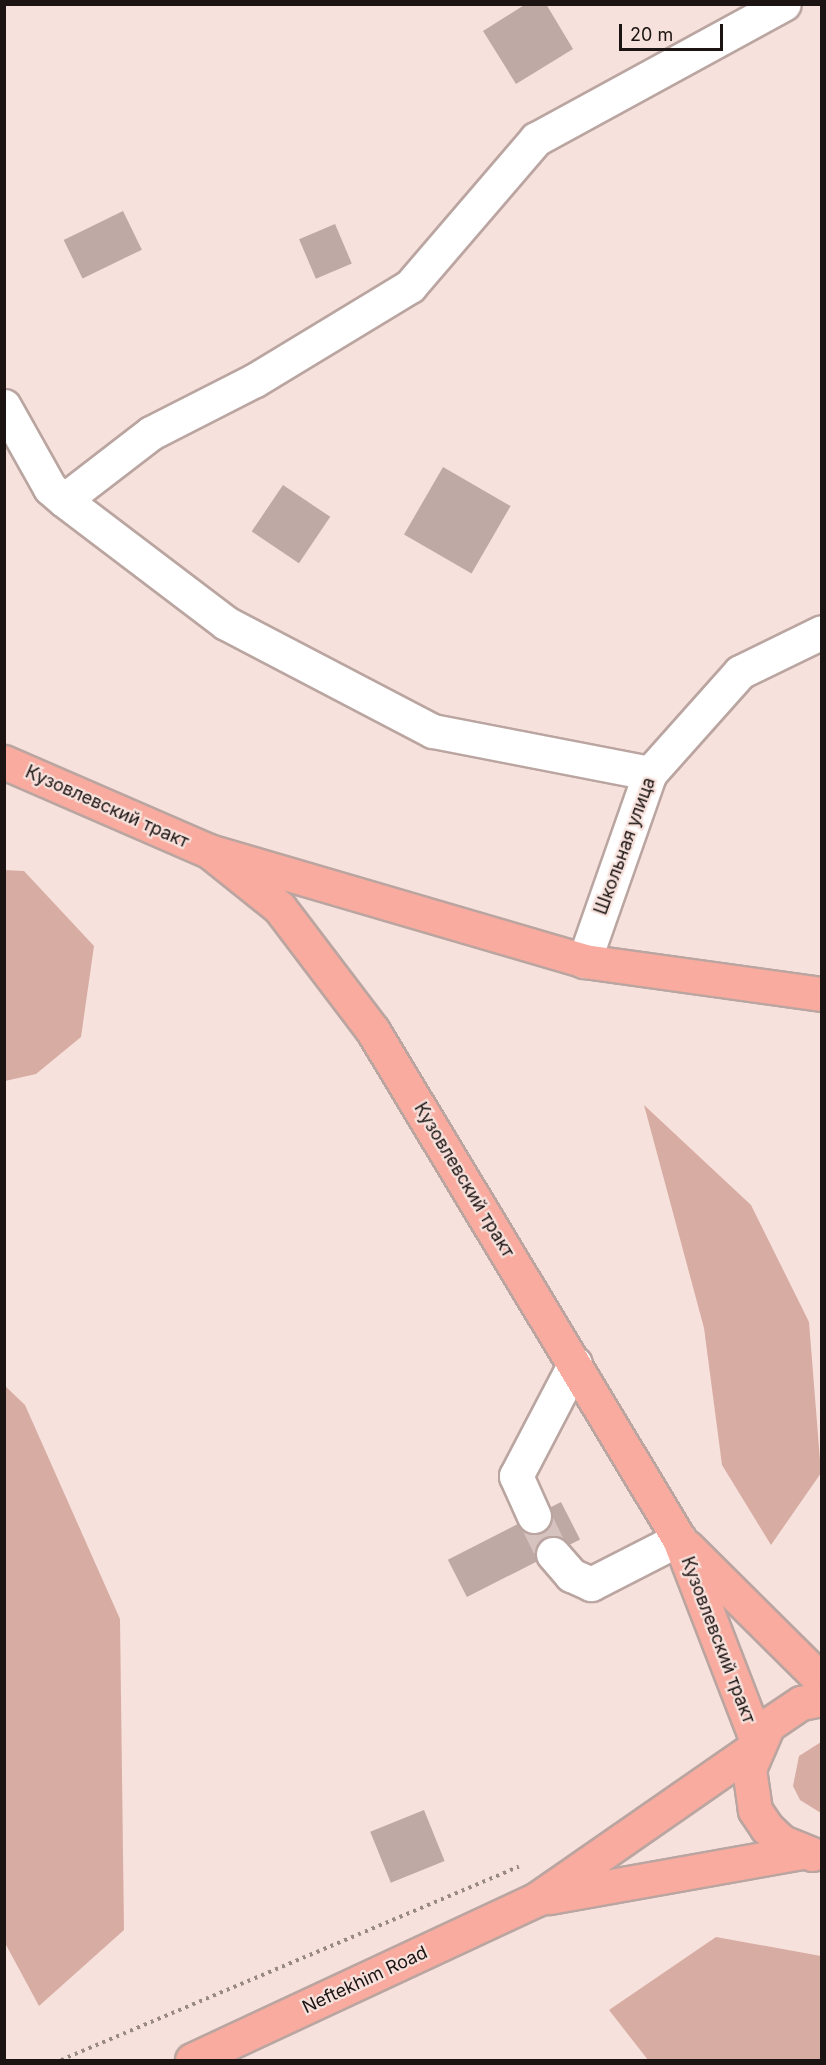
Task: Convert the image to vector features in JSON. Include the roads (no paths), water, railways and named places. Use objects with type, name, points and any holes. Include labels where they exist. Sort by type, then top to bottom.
[{"type":"main road","name":"Кузовлевский тракт","points":[[4,762],[209,852],[584,961],[822,994]]},
{"type":"main road","name":"Кузовлевский тракт","points":[[209,852],[279,907],[325,963],[373,1031],[679,1539],[755,1745]]},
{"type":"main road","name":"Кузовлевский тракт","points":[[679,1539],[822,1681]]},
{"type":"main road","name":"Neftekhim Road","points":[[192,2061],[537,1899],[755,1745],[784,1712],[822,1699]]},
{"type":"main road","points":[[755,1745],[749,1769],[755,1810],[782,1842],[816,1856]]},
{"type":"main road","name":"Neftekhim Road","points":[[537,1899],[816,1856]]},
{"type":"street","points":[[64,500],[151,433],[255,380],[410,286],[536,139],[784,4]]},
{"type":"street","points":[[4,406],[50,488],[226,623],[433,731],[650,772]]},
{"type":"street","name":"Школьная улица","points":[[584,961],[650,772],[740,672],[822,632]]},
{"type":"street","points":[[534,1516],[516,1476],[575,1363]]},
{"type":"street","points":[[553,1554],[571,1575],[591,1584],[679,1539]]},
{"type":"tunnel","points":[[534,1516],[553,1554]]}]
